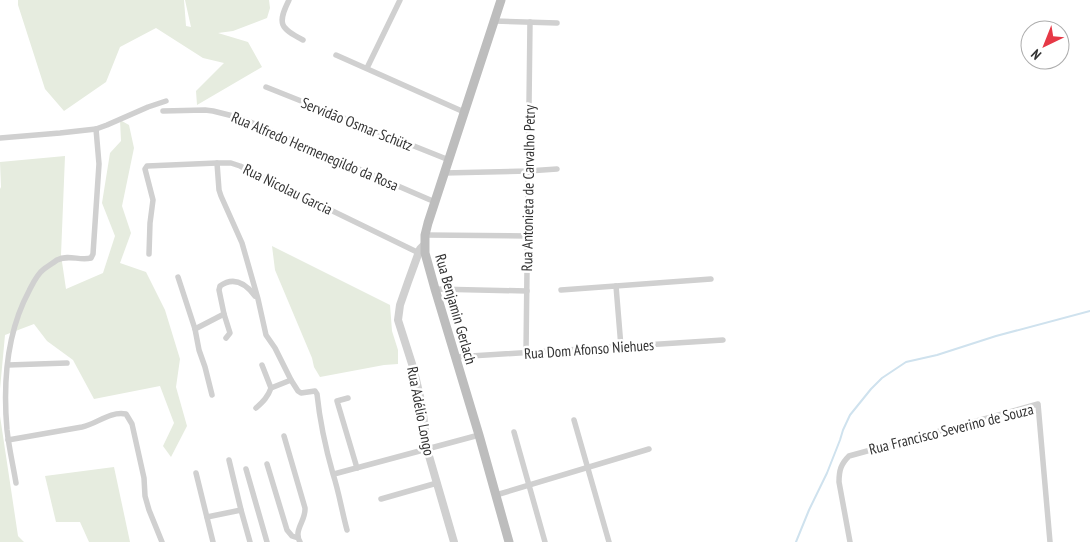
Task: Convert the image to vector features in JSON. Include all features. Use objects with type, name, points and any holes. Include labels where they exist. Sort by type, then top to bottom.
[{"type":"main road","name":"Rua Benjamin Gerlach","points":[[501,0],[444,173],[422,250],[479,434],[509,542]]},
{"type":"street","points":[[289,0],[283,13],[283,25],[290,33],[304,40]]},
{"type":"street","points":[[367,68],[400,0]]},
{"type":"street","points":[[495,21],[557,23]]},
{"type":"street","name":"Rua Antonieta de Carvalho Petry","points":[[526,353],[530,22]]},
{"type":"street","points":[[336,55],[464,112]]},
{"type":"street","name":"Servidão Osmar Schütz","points":[[266,87],[449,160]]},
{"type":"street","points":[[0,138],[96,128],[166,101]]},
{"type":"street","name":"Rua Alfredo Hermenegildo da Rosa","points":[[163,111],[205,110],[241,118],[435,202]]},
{"type":"street","points":[[16,483],[8,440],[6,408],[8,365],[13,332],[24,300],[34,280],[43,269],[64,257],[86,259],[91,258],[93,254],[100,164],[96,128]]},
{"type":"street","points":[[217,163],[219,190],[242,243],[266,335],[298,391],[301,393],[315,391],[317,394],[324,443],[334,474],[347,530]]},
{"type":"street","name":"Rua Nicolau Garcia","points":[[150,254],[150,224],[153,200],[145,169],[147,166],[217,163],[231,163],[240,166],[422,250]]},
{"type":"street","points":[[444,173],[557,169]]},
{"type":"street","points":[[425,235],[528,236]]},
{"type":"street","name":"Rua Adélio Longo","points":[[422,250],[400,305],[398,320],[418,388],[424,417],[427,449],[454,542]]},
{"type":"street","points":[[178,277],[195,329],[212,395]]},
{"type":"street","points":[[561,290],[711,279]]},
{"type":"street","points":[[226,338],[230,333],[224,314],[219,290],[220,286],[225,282],[232,281],[242,283],[258,299]]},
{"type":"street","points":[[616,286],[621,347]]},
{"type":"street","points":[[435,289],[527,291]]},
{"type":"street","points":[[195,329],[224,314]]},
{"type":"street","name":"Rua Dom Afonso Niehues","points":[[455,357],[723,340]]},
{"type":"street","points":[[8,365],[67,362]]},
{"type":"street","points":[[262,365],[271,388]]},
{"type":"street","points":[[256,408],[266,399],[271,388],[291,380]]},
{"type":"street","points":[[348,398],[337,401],[356,468]]},
{"type":"street","name":"Rua Francisco Severino de Souza","points":[[850,542],[839,482],[839,472],[842,464],[849,456],[1038,404],[1050,542]]},
{"type":"street","points":[[8,440],[88,426],[107,416],[126,414],[132,424],[144,478],[145,496],[162,542]]},
{"type":"street","points":[[574,420],[609,542]]},
{"type":"street","points":[[514,432],[545,542]]},
{"type":"street","points":[[334,474],[479,434]]},
{"type":"street","points":[[284,436],[305,508],[305,515],[298,531],[299,540]]},
{"type":"street","points":[[496,495],[649,449]]},
{"type":"street","points":[[229,460],[250,542]]},
{"type":"street","points":[[267,464],[287,530],[299,540]]},
{"type":"street","points":[[246,469],[267,542]]},
{"type":"street","points":[[196,473],[213,542]]},
{"type":"street","points":[[380,498],[437,483]]},
{"type":"street","points":[[206,517],[241,510]]},
{"type":"shaded area","points":[[18,0],[184,0],[186,26],[191,27],[185,0],[269,0],[270,8],[267,18],[233,31],[218,33],[248,42],[262,67],[197,105],[196,91],[224,63],[203,58],[156,28],[120,47],[106,82],[64,111],[45,89]]},
{"type":"shaded area","points":[[120,120],[129,125],[134,148],[122,206],[131,233],[120,263],[146,272],[165,310],[180,359],[176,387],[187,426],[171,457],[163,446],[174,423],[160,386],[94,399],[73,360],[47,341],[34,324],[5,335],[0,389],[0,162],[65,156],[61,255],[66,289],[103,273],[115,236],[102,203],[110,153],[121,141]]},
{"type":"shaded area","points":[[272,246],[390,305],[392,331],[398,350],[398,364],[320,377],[314,367],[312,358],[275,270]]},
{"type":"shaded area","points":[[0,416],[18,536],[24,542],[0,542]]},
{"type":"shaded area","points":[[114,467],[130,542],[89,542],[80,522],[56,522],[45,476]]},
{"type":"waterway","points":[[796,542],[827,473],[850,415],[882,378],[906,362],[937,355],[996,336],[1090,311]]}]
